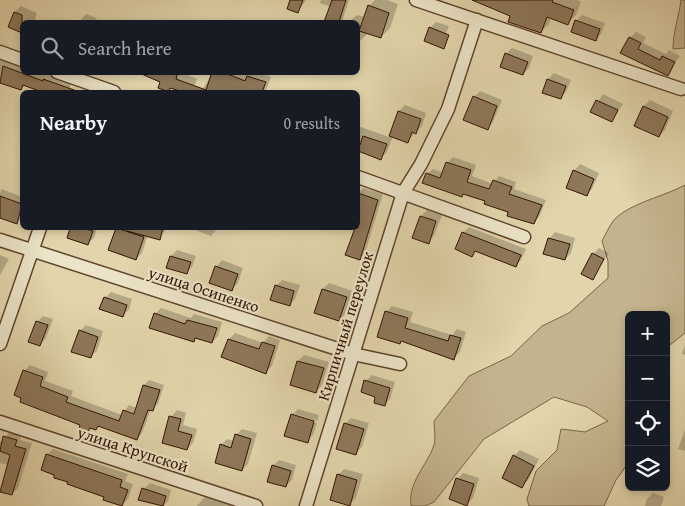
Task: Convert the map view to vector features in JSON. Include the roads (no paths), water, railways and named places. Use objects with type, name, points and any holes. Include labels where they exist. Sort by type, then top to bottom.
[{"type":"street","points":[[416,0],[681,88]]},
{"type":"street","name":"Кирпичный переулок","points":[[306,506],[403,193],[422,164],[448,109],[477,20]]},
{"type":"street","points":[[0,52],[20,59]]},
{"type":"street","points":[[63,75],[87,88],[100,90]]},
{"type":"street","points":[[360,178],[524,236]]},
{"type":"street","points":[[0,344],[39,230]]},
{"type":"street","name":"улица Осипенко","points":[[0,240],[353,354],[400,364]]},
{"type":"street","name":"улица Крупской","points":[[0,422],[256,506]]}]
